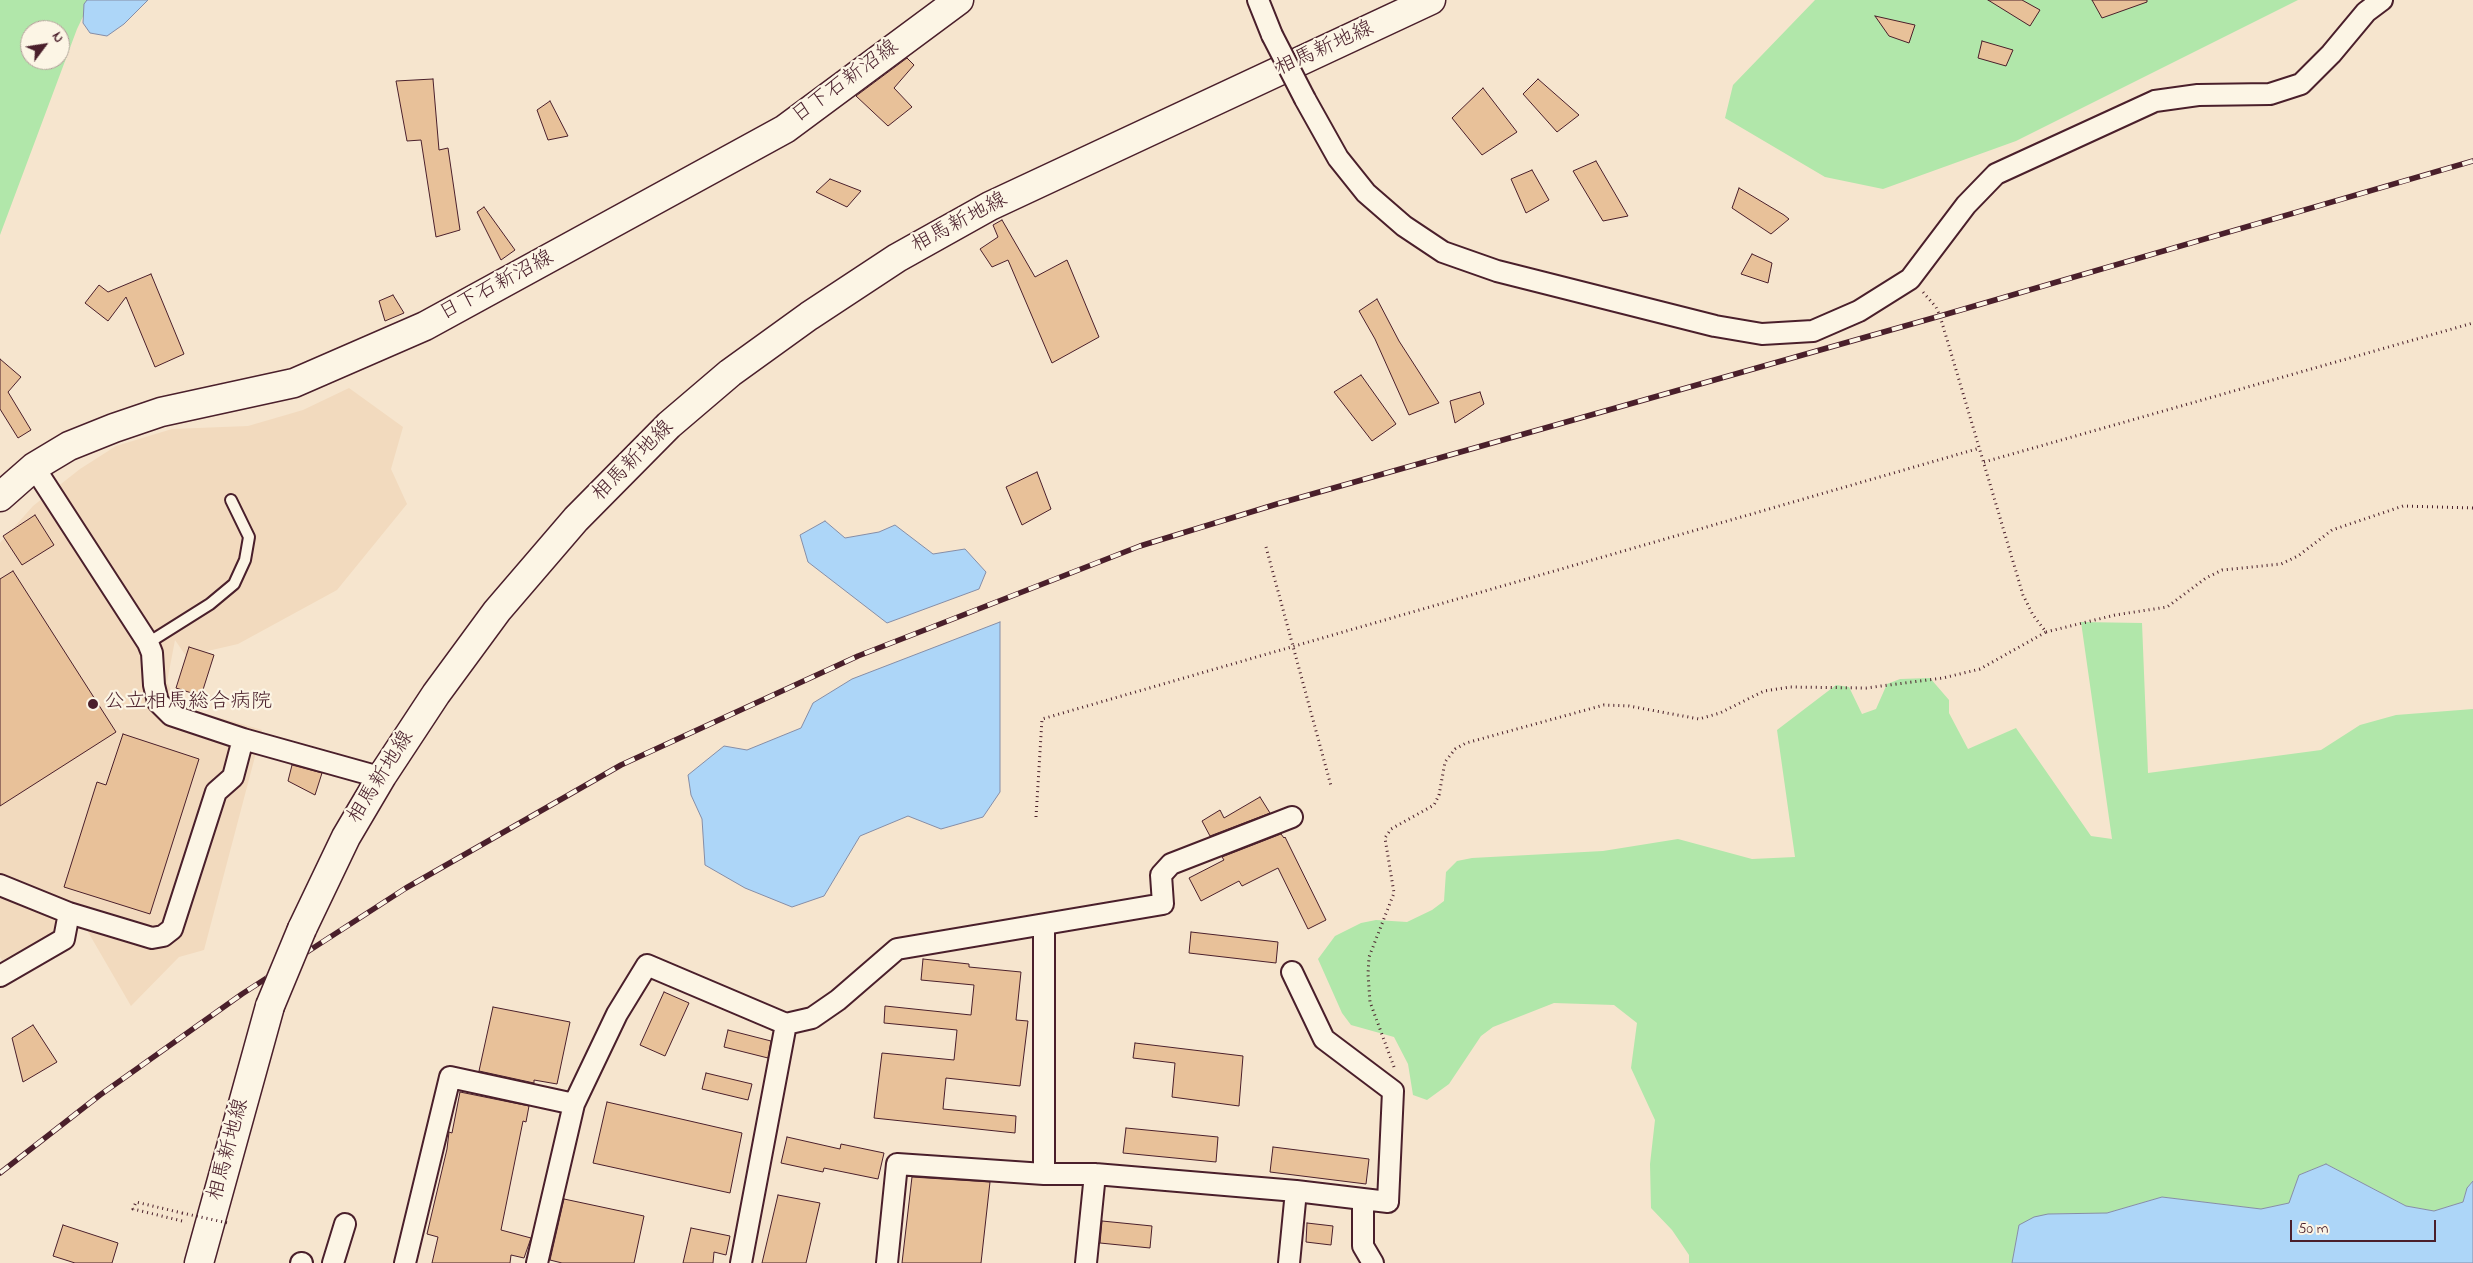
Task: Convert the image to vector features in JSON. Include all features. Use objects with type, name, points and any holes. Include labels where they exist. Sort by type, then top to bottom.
[{"type":"main road","name":"日下石新沼線","points":[[0,497],[34,466],[69,446],[161,412],[294,383],[425,326],[785,129],[959,0]]},
{"type":"main road","name":"相馬新地線","points":[[199,1263],[270,1006],[302,929],[346,837],[382,776],[436,694],[497,610],[596,499],[669,425],[730,372],[809,316],[897,258],[990,206],[1431,0]]},
{"type":"street","points":[[1258,0],[1272,35],[1338,158],[1366,193],[1404,226],[1443,252],[1497,271],[1715,326],[1762,334],[1813,331],[1859,311],[1910,280],[1966,205],[1996,174],[2155,101],[2198,95],[2270,94],[2301,84],[2366,12],[2382,0]]},
{"type":"street","points":[[34,466],[148,643],[152,653],[154,685],[158,702],[171,715],[243,739],[372,776],[382,776]]},
{"type":"street","points":[[0,885],[69,913],[152,938],[163,936],[172,929],[216,792],[233,777],[243,739]]},
{"type":"street","points":[[537,1263],[574,1104],[617,1014],[647,965],[786,1024],[812,1018],[838,1000],[896,950],[1163,904],[1161,875],[1171,864],[1292,817]]},
{"type":"street","points":[[0,976],[64,939],[69,913]]},
{"type":"street","points":[[1044,924],[1044,1174]]},
{"type":"street","points":[[887,1263],[897,1164],[1044,1174],[1095,1174],[1296,1191],[1388,1202],[1393,1091],[1324,1040],[1292,972]]},
{"type":"street","points":[[741,1263],[786,1024]]},
{"type":"street","points":[[406,1263],[450,1076],[574,1104]]},
{"type":"street","points":[[1086,1263],[1095,1174]]},
{"type":"street","points":[[1289,1263],[1296,1191]]},
{"type":"street","points":[[1363,1199],[1363,1246],[1372,1263]]},
{"type":"street","points":[[333,1263],[344,1224]]},
{"type":"lane","points":[[148,643],[210,604],[234,584],[246,560],[249,537],[231,500]]},
{"type":"path","points":[[1910,280],[1929,297],[1940,316],[2023,594],[2033,615],[2046,632]]},
{"type":"path","points":[[1984,462],[2473,323]]},
{"type":"path","points":[[1036,817],[1042,719],[1980,448]]},
{"type":"path","points":[[1393,1091],[1394,1066],[1370,1002],[1368,974],[1369,958],[1394,893],[1385,838],[1391,829],[1434,805],[1439,795],[1445,762],[1455,749],[1466,743],[1604,704],[1629,706],[1699,719],[1720,713],[1764,691],[1790,687],[1866,688],[1943,678],[1980,668],[2046,632],[2115,615],[2167,607],[2206,578],[2222,570],[2281,564],[2298,556],[2332,530],[2403,506],[2473,508]]},
{"type":"path","points":[[1266,547],[1331,786]]},
{"type":"path","points":[[182,1221],[133,1209],[136,1202],[228,1223]]},
{"type":"shaded area","name":"公立相馬総合病院","points":[[349,388],[403,427],[391,469],[407,504],[337,590],[238,644],[186,656],[175,640],[167,682],[174,696],[197,711],[262,730],[204,950],[179,957],[131,1006],[84,925],[57,916],[56,935],[4,963],[0,957],[0,543],[33,506],[80,469],[116,446],[172,429],[248,426],[303,410]]},
{"type":"green space","points":[[0,0],[91,0],[70,48],[70,20],[20,20],[20,70],[62,70],[0,235]]},
{"type":"green space","points":[[1815,0],[2298,0],[2016,141],[1883,189],[1825,177],[1725,118],[1733,85]]},
{"type":"green space","points":[[2081,622],[2142,623],[2148,773],[2321,750],[2360,725],[2396,715],[2473,709],[2473,1181],[2467,1188],[2463,1202],[2434,1211],[2406,1206],[2326,1164],[2299,1175],[2289,1203],[2261,1209],[2162,1197],[2107,1213],[2049,1214],[2019,1225],[2012,1263],[1689,1263],[1689,1255],[1672,1230],[1651,1208],[1650,1164],[1655,1120],[1631,1068],[1637,1023],[1614,1005],[1554,1003],[1493,1027],[1481,1036],[1449,1084],[1427,1100],[1413,1095],[1408,1064],[1394,1037],[1351,1025],[1342,1013],[1318,959],[1335,936],[1361,923],[1376,920],[1407,922],[1432,910],[1444,901],[1446,872],[1457,861],[1472,858],[1603,851],[1678,839],[1752,859],[1795,857],[1777,730],[1836,685],[1849,687],[1862,714],[1876,709],[1887,684],[1900,679],[1930,678],[1949,700],[1949,713],[1968,749],[2016,728],[2091,836],[2112,839]]},
{"type":"water","points":[[87,0],[148,0],[124,24],[107,36],[90,33],[83,23],[84,4]]},
{"type":"water","points":[[825,521],[845,538],[879,532],[895,525],[933,554],[965,549],[986,572],[979,589],[887,623],[808,562],[800,535]]},
{"type":"water","points":[[1000,622],[1000,792],[983,817],[941,829],[908,816],[860,836],[824,896],[792,907],[745,888],[705,865],[702,819],[691,795],[688,775],[724,746],[747,750],[801,728],[813,703],[852,679]]},
{"type":"water","points":[[2326,1164],[2406,1206],[2434,1211],[2463,1202],[2467,1188],[2473,1181],[2473,1263],[2012,1263],[2019,1225],[2034,1217],[2048,1214],[2107,1213],[2162,1197],[2261,1209],[2289,1203],[2299,1175]]},
{"type":"building","points":[[1988,0],[2022,0],[2040,10],[2030,26]]},
{"type":"building","points":[[2092,0],[2147,0],[2147,2],[2102,18]]},
{"type":"building","points":[[1875,16],[1915,25],[1909,43],[1889,36]]},
{"type":"building","points":[[1982,41],[2013,50],[2006,66],[1978,58]]},
{"type":"building","points":[[907,58],[914,65],[894,88],[912,107],[888,126],[856,96]]},
{"type":"building","points":[[433,79],[439,150],[448,148],[460,230],[436,237],[421,140],[407,141],[396,81]]},
{"type":"building","points":[[1538,79],[1579,115],[1557,132],[1523,94]]},
{"type":"building","points":[[1483,88],[1517,132],[1482,155],[1452,118]]},
{"type":"building","points":[[550,101],[568,136],[548,140],[537,110]]},
{"type":"building","points":[[1596,161],[1628,216],[1603,221],[1573,171]]},
{"type":"building","points":[[1532,170],[1549,200],[1526,213],[1511,179]]},
{"type":"building","points":[[830,179],[861,191],[847,207],[816,192]]},
{"type":"building","points":[[1739,188],[1789,219],[1771,234],[1732,208]]},
{"type":"building","points":[[484,207],[515,250],[501,260],[477,212]]},
{"type":"building","points":[[1002,220],[1035,277],[1067,260],[1099,337],[1052,363],[1008,260],[992,267],[980,249],[998,237],[993,225]]},
{"type":"building","points":[[1752,254],[1772,263],[1768,283],[1741,274]]},
{"type":"building","points":[[151,274],[184,354],[155,367],[126,297],[108,321],[85,303],[99,285],[108,292]]},
{"type":"building","points":[[393,295],[404,313],[385,321],[379,301]]},
{"type":"building","points":[[1377,299],[1399,341],[1439,403],[1409,415],[1375,339],[1359,311]]},
{"type":"building","points":[[0,359],[21,377],[8,392],[31,430],[18,438],[0,409]]},
{"type":"building","points":[[1361,375],[1396,424],[1372,441],[1334,392]]},
{"type":"building","points":[[1480,392],[1484,404],[1455,423],[1450,401]]},
{"type":"building","points":[[1037,472],[1051,509],[1022,525],[1006,487]]},
{"type":"building","points":[[35,515],[54,545],[22,565],[3,536]]},
{"type":"building","points":[[13,571],[116,732],[0,806],[0,579]]},
{"type":"building","points":[[189,647],[214,655],[201,696],[176,688]]},
{"type":"building","points":[[123,734],[199,759],[150,914],[64,887],[97,782],[106,785]]},
{"type":"building","points":[[292,765],[322,773],[315,795],[288,781]]},
{"type":"building","points":[[1260,797],[1270,813],[1210,836],[1202,821],[1220,810],[1224,818]]},
{"type":"building","points":[[1281,834],[1285,837],[1326,920],[1308,929],[1278,868],[1242,886],[1239,881],[1201,901],[1189,878],[1224,860],[1222,857]]},
{"type":"building","points":[[1191,932],[1278,942],[1276,963],[1189,953]]},
{"type":"building","points":[[923,959],[969,964],[969,967],[1021,972],[1016,1020],[1028,1021],[1020,1086],[946,1078],[943,1109],[1016,1116],[1015,1133],[874,1118],[882,1053],[954,1060],[957,1030],[884,1023],[885,1006],[971,1015],[974,985],[921,980]]},
{"type":"building","points":[[664,992],[689,1003],[665,1056],[640,1045]]},
{"type":"building","points":[[493,1007],[570,1022],[557,1084],[534,1080],[534,1083],[479,1071]]},
{"type":"building","points":[[33,1025],[57,1062],[23,1082],[12,1038]]},
{"type":"building","points":[[728,1030],[771,1041],[768,1058],[724,1047]]},
{"type":"building","points":[[1135,1043],[1243,1056],[1239,1106],[1172,1097],[1175,1063],[1133,1058]]},
{"type":"building","points":[[706,1073],[752,1084],[748,1100],[702,1089]]},
{"type":"building","points":[[460,1092],[529,1106],[526,1122],[523,1121],[501,1230],[531,1238],[524,1258],[511,1255],[510,1263],[432,1263],[438,1237],[427,1234],[447,1149],[449,1132],[452,1133]]},
{"type":"building","points":[[607,1102],[742,1133],[730,1193],[593,1163]]},
{"type":"building","points":[[1126,1128],[1218,1137],[1216,1162],[1123,1153]]},
{"type":"building","points":[[787,1137],[840,1149],[841,1144],[884,1153],[878,1179],[824,1168],[823,1172],[781,1163]]},
{"type":"building","points":[[1273,1147],[1369,1159],[1366,1184],[1270,1172]]},
{"type":"building","points":[[912,1177],[990,1182],[981,1263],[902,1263]]},
{"type":"building","points":[[778,1195],[820,1203],[806,1263],[762,1263]]},
{"type":"building","points":[[564,1199],[644,1216],[634,1263],[562,1263],[550,1260]]},
{"type":"building","points":[[1102,1221],[1152,1226],[1150,1248],[1100,1243]]},
{"type":"building","points":[[1307,1223],[1333,1226],[1331,1245],[1306,1242]]},
{"type":"building","points":[[63,1225],[118,1243],[112,1263],[75,1263],[53,1256]]},
{"type":"building","points":[[691,1228],[730,1236],[726,1255],[714,1252],[713,1263],[683,1263]]},
{"type":"railway","points":[[0,1173],[100,1095],[242,994],[406,888],[621,765],[858,656],[1140,546],[1277,504],[1940,316],[2473,161]]},
{"type":"place","name":"公立相馬総合病院","points":[[93,704]]}]
